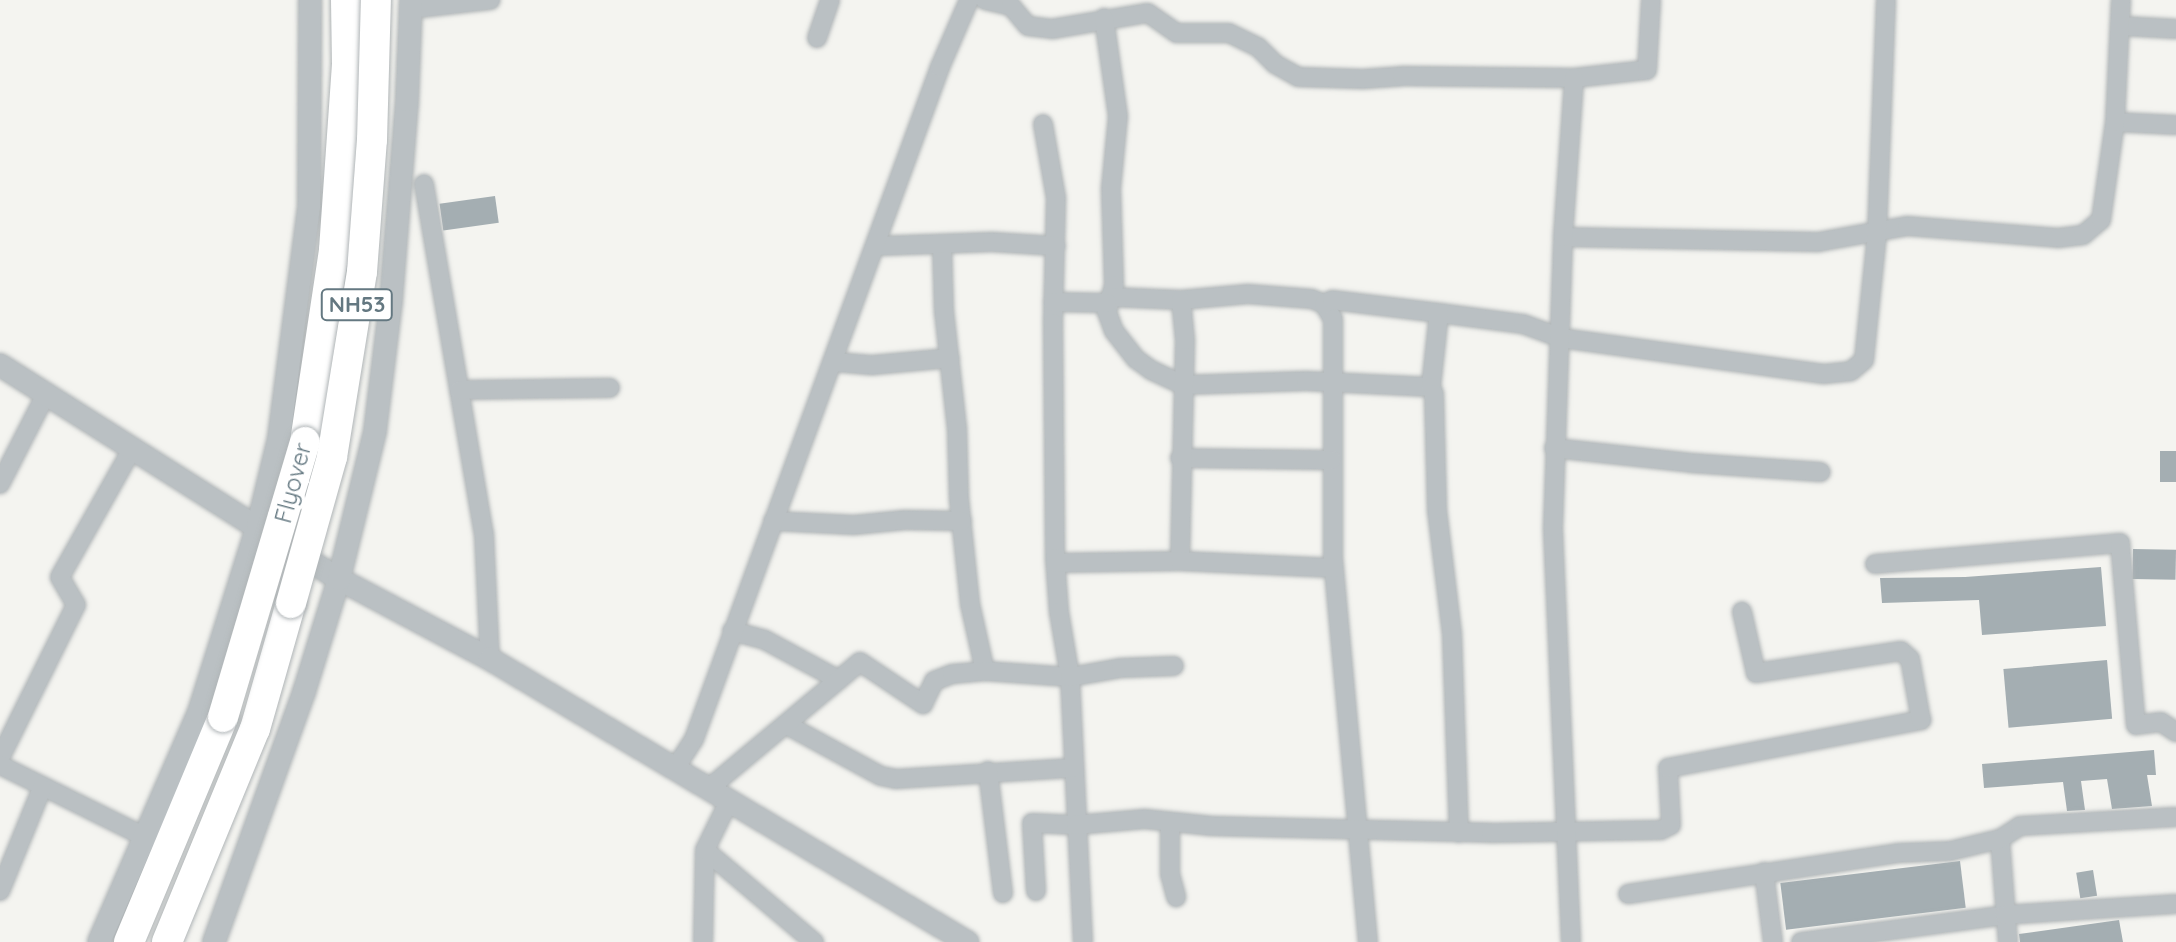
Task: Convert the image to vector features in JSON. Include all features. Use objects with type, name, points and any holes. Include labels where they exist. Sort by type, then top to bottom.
[{"type":"highway","name":"Flyover","points":[[129,942],[223,717],[305,442],[334,250],[347,64],[346,0]]},
{"type":"highway","name":"Flyover","points":[[167,942],[255,729],[332,457],[362,272],[372,140],[376,0]]},
{"type":"street","points":[[99,942],[147,838],[199,712],[258,525],[279,438],[309,206],[310,0]]},
{"type":"street","points":[[214,942],[304,692],[339,579],[375,431],[392,284],[411,5],[490,0]]},
{"type":"street","points":[[817,38],[830,0]]},
{"type":"street","points":[[674,770],[694,739],[835,362],[940,67],[969,0]]},
{"type":"street","points":[[985,0],[1011,6],[1028,26],[1052,29],[1148,13],[1177,33],[1229,33],[1258,47],[1275,64],[1298,77],[1574,78],[1647,70],[1651,0]]},
{"type":"street","points":[[1324,304],[1332,300],[1523,324],[1561,338],[1824,374],[1851,371],[1864,360],[1877,234],[1886,0]]},
{"type":"street","points":[[1563,237],[1818,242],[1877,234],[1907,226],[2058,238],[2083,235],[2101,220],[2115,122],[2121,0]]},
{"type":"street","points":[[1104,18],[1118,116],[1111,189],[1114,285],[1109,300],[1114,331],[1136,359],[1183,385],[1331,383],[1431,387]]},
{"type":"street","points":[[2122,26],[2176,29]]},
{"type":"street","points":[[1571,942],[1553,527],[1563,237],[1574,78]]},
{"type":"street","points":[[2115,122],[2176,125]]},
{"type":"street","points":[[1043,124],[1056,198],[1053,302],[1056,563],[1059,612],[1070,677],[1083,942]]},
{"type":"street","points":[[424,184],[484,534],[490,659]]},
{"type":"street","points":[[877,246],[992,242],[1056,246]]},
{"type":"street","points":[[942,245],[944,311],[970,604],[985,671]]},
{"type":"street","points":[[1053,302],[1181,300],[1248,294],[1312,299],[1324,304],[1333,319],[1334,568],[1368,942]]},
{"type":"street","points":[[1180,561],[1181,300]]},
{"type":"street","points":[[1439,313],[1431,387],[1434,394],[1437,510],[1452,634],[1459,833]]},
{"type":"street","points":[[835,362],[873,365],[950,358]]},
{"type":"street","points":[[0,365],[258,525],[339,579],[490,659],[967,942]]},
{"type":"street","points":[[459,390],[610,388]]},
{"type":"street","points":[[0,484],[46,394]]},
{"type":"street","points":[[1554,448],[1691,463],[1821,472]]},
{"type":"street","points":[[0,758],[76,605],[60,577],[132,449]]},
{"type":"street","points":[[1180,458],[1332,460]]},
{"type":"street","points":[[773,521],[854,525],[905,520],[962,521]]},
{"type":"street","points":[[1875,564],[2120,543],[2136,725],[2161,722],[2176,732]]},
{"type":"street","points":[[1056,563],[1180,561],[1334,568]]},
{"type":"street","points":[[1036,891],[1032,823],[1076,825],[1145,819],[1170,823],[1459,833],[1661,830],[1671,825],[1668,768],[1921,720],[1910,659],[1901,651],[1756,673],[1742,612]]},
{"type":"street","points":[[732,631],[765,640],[839,680]]},
{"type":"street","points":[[708,789],[860,662],[923,704],[934,681],[952,674],[985,671],[1070,677],[1121,668],[1174,666]]},
{"type":"street","points":[[787,725],[881,776],[896,779],[1073,768]]},
{"type":"street","points":[[0,765],[147,838]]},
{"type":"street","points":[[988,771],[1003,893]]},
{"type":"street","points":[[0,891],[42,788]]},
{"type":"street","points":[[703,942],[705,850],[729,801]]},
{"type":"street","points":[[1628,894],[1898,853],[1950,851],[2000,839],[2020,826],[2031,828],[2176,817]]},
{"type":"street","points":[[1170,823],[1170,874],[1176,897]]},
{"type":"street","points":[[2000,839],[2008,942]]},
{"type":"street","points":[[705,850],[814,942]]},
{"type":"street","points":[[1764,872],[1773,942]]},
{"type":"street","points":[[1801,942],[2005,915],[2176,904]]},
{"type":"building","points":[[495,196],[499,223],[443,231],[440,204]]},
{"type":"building","points":[[2160,451],[2176,451],[2176,482],[2160,482]]},
{"type":"building","points":[[2133,549],[2176,550],[2175,580],[2132,579]]},
{"type":"building","points":[[2101,567],[2106,626],[1982,635],[1979,600],[1882,603],[1880,578],[1965,577]]},
{"type":"building","points":[[2107,660],[2112,719],[2009,728],[2003,669]]},
{"type":"building","points":[[2154,750],[2156,775],[2147,775],[2152,806],[2112,809],[2107,779],[2081,781],[2085,810],[2067,811],[2063,782],[1984,788],[1982,764]]},
{"type":"building","points":[[1960,861],[1966,908],[1786,930],[1780,883]]},
{"type":"building","points":[[2093,870],[2097,896],[2080,898],[2076,873]]},
{"type":"building","points":[[2119,920],[2123,942],[2020,942],[2019,934]]}]
